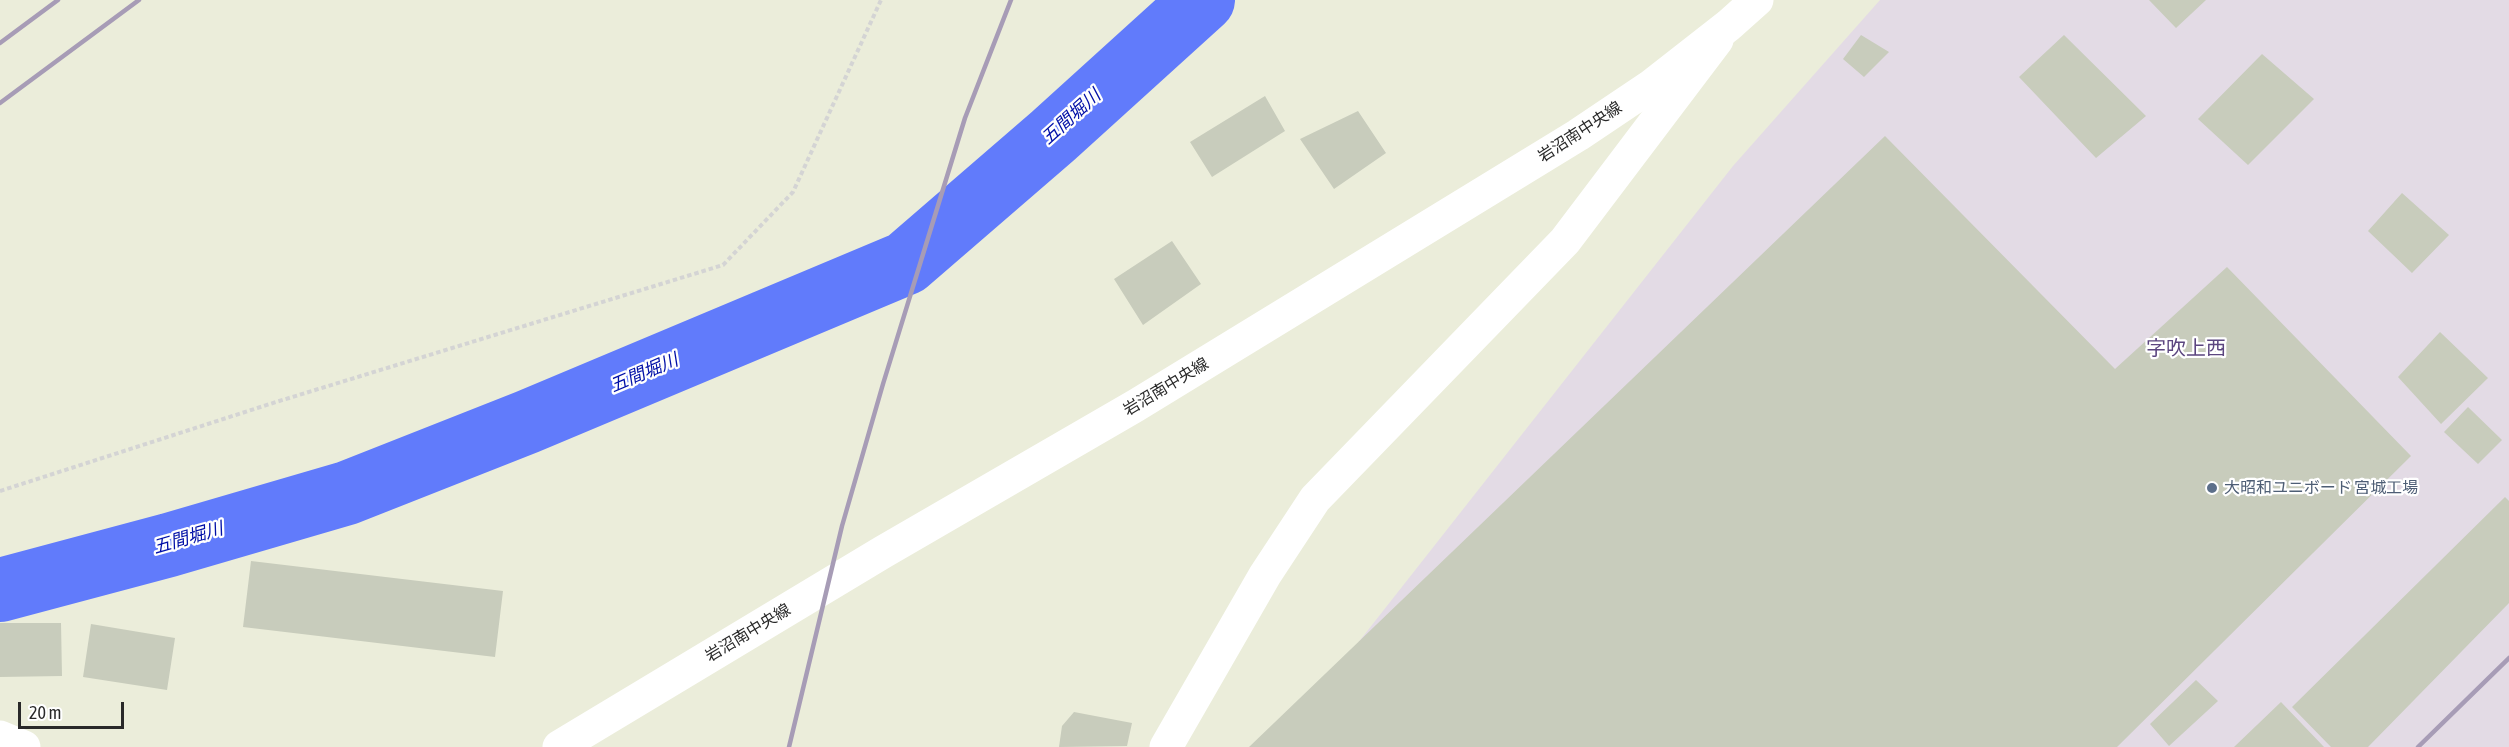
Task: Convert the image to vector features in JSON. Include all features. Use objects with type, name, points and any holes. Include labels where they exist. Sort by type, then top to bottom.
[{"type":"street","name":"岩沼南中央線","points":[[559,747],[883,552],[1135,406],[1578,135],[1651,86],[1729,25],[1756,0]]},
{"type":"street","points":[[1166,747],[1193,704],[1265,575],[1314,499],[1565,241],[1729,25]]},
{"type":"street","points":[[0,736],[24,747]]},
{"type":"path","points":[[0,491],[288,399],[723,265],[793,192],[880,0]]},
{"type":"shaded area","points":[[1880,0],[2509,0],[2509,747],[1276,747],[1733,166]]},
{"type":"building","points":[[2149,0],[2206,0],[2176,28]]},
{"type":"building","points":[[1861,35],[1889,52],[1864,77],[1843,59]]},
{"type":"building","points":[[2064,35],[2146,116],[2096,158],[2019,77]]},
{"type":"building","points":[[2262,54],[2314,99],[2248,165],[2198,119]]},
{"type":"building","points":[[1265,96],[1285,131],[1212,177],[1190,142]]},
{"type":"building","points":[[1358,111],[1386,153],[1334,189],[1300,139]]},
{"type":"building","points":[[1885,136],[2115,369],[2227,267],[2411,456],[2117,747],[1249,747]]},
{"type":"building","points":[[2402,193],[2449,235],[2412,273],[2368,231]]},
{"type":"building","points":[[1172,241],[1201,284],[1143,325],[1114,279]]},
{"type":"building","points":[[2440,332],[2488,378],[2441,424],[2398,377]]},
{"type":"building","points":[[2468,407],[2502,440],[2478,464],[2444,432]]},
{"type":"building","points":[[2505,497],[2509,501],[2509,603],[2368,747],[2331,747],[2292,707]]},
{"type":"building","points":[[251,561],[503,591],[495,657],[243,627]]},
{"type":"building","points":[[0,623],[61,623],[62,676],[0,677]]},
{"type":"building","points":[[91,624],[175,638],[167,690],[83,677]]},
{"type":"building","points":[[2196,680],[2218,701],[2169,746],[2150,724]]},
{"type":"building","points":[[2281,702],[2324,747],[2234,747]]},
{"type":"building","points":[[1074,712],[1132,723],[1127,746],[1059,747],[1062,726]]},
{"type":"waterway","name":"五間堀川","points":[[0,590],[169,545],[347,493],[527,422],[906,263],[1053,136],[1203,0]]},
{"type":"railway","points":[[0,43],[58,0]]},
{"type":"railway","points":[[0,103],[139,0]]},
{"type":"railway","points":[[789,747],[842,526],[883,384],[965,118],[1011,0]]},
{"type":"railway","points":[[2418,747],[2509,658]]},
{"type":"place","name":"大昭和ユニボード 宮城工場","points":[[2212,488]]},
{"type":"district","name":"字吹上西","points":[[2186,349]]}]
